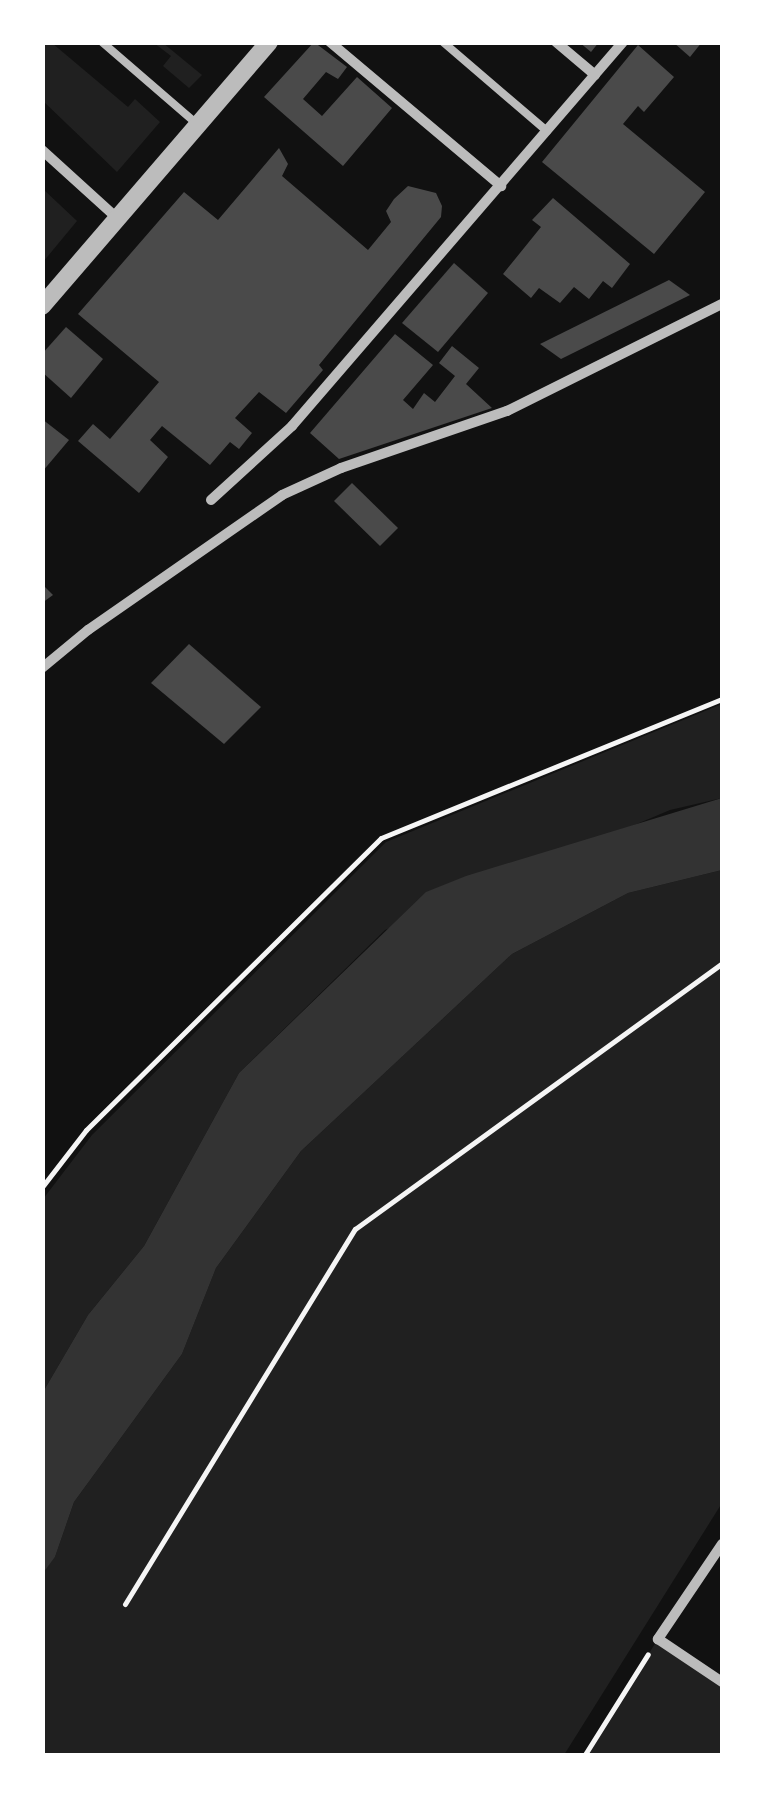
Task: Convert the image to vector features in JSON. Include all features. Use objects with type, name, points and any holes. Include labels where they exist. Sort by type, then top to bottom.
[{"type":"street","points":[[42,306],[269,42]]},
{"type":"street","points":[[330,42],[501,186]]},
{"type":"street","points":[[556,42],[595,75]]},
{"type":"street","points":[[211,500],[292,426],[623,42]]},
{"type":"street","points":[[42,150],[117,218]]},
{"type":"street","points":[[42,668],[88,630],[282,495],[507,411],[722,304]]},
{"type":"street","points":[[722,1544],[658,1639],[722,1682]]},
{"type":"street","points":[[711,1562],[722,1569]]},
{"type":"lane","points":[[102,42],[198,125]]},
{"type":"lane","points":[[443,42],[548,132]]},
{"type":"path","points":[[42,1187],[86,1130],[381,838],[722,699]]},
{"type":"path","points":[[125,1604],[355,1230],[722,963]]},
{"type":"path","points":[[584,1756],[658,1639]]},
{"type":"shaded area","points":[[42,43],[52,43],[128,107],[135,99],[160,122],[117,172],[43,101]]},
{"type":"shaded area","points":[[154,43],[163,43],[202,75],[189,88],[163,66],[171,56]]},
{"type":"shaded area","points":[[43,189],[77,221],[43,262]]},
{"type":"shaded area","points":[[722,704],[722,798],[670,810],[385,930],[239,1073],[144,1246],[88,1315],[43,1392],[43,1199],[92,1135],[386,842]]},
{"type":"shaded area","points":[[722,798],[722,870],[628,893],[512,954],[301,1151],[216,1268],[182,1354],[74,1502],[55,1557],[43,1573],[43,1392],[88,1315],[144,1246],[239,1073],[426,892],[466,876]]},
{"type":"shaded area","points":[[722,870],[722,1503],[564,1755],[43,1755],[42,1573],[55,1557],[74,1502],[182,1354],[216,1268],[301,1151],[512,954],[628,893]]},
{"type":"shaded area","points":[[658,1639],[722,1682],[722,1755],[584,1756]]},
{"type":"building","points":[[314,42],[347,67],[338,79],[326,72],[303,99],[322,116],[357,77],[392,108],[343,166],[264,97]]},
{"type":"building","points":[[579,42],[599,42],[591,52]]},
{"type":"building","points":[[673,42],[702,42],[690,57]]},
{"type":"building","points":[[638,45],[674,77],[644,112],[638,106],[623,124],[705,192],[654,254],[542,162]]},
{"type":"building","points":[[279,148],[288,164],[282,176],[368,250],[391,222],[386,211],[408,186],[436,193],[442,206],[441,217],[319,365],[323,370],[286,413],[259,392],[235,418],[252,433],[239,449],[230,442],[210,465],[162,426],[150,440],[168,457],[139,493],[78,441],[93,424],[110,439],[159,382],[78,314],[184,192],[218,220]]},
{"type":"building","points":[[553,198],[630,264],[612,288],[603,281],[589,299],[574,287],[560,303],[539,288],[531,298],[503,274],[541,227],[532,220]]},
{"type":"building","points":[[454,263],[488,293],[438,352],[402,323]]},
{"type":"building","points":[[669,280],[690,295],[561,359],[540,344]]},
{"type":"building","points":[[66,327],[103,359],[71,398],[42,372],[42,354]]},
{"type":"building","points":[[395,334],[433,365],[403,400],[413,409],[424,393],[435,402],[455,376],[439,363],[452,346],[479,368],[466,384],[492,408],[339,459],[310,433]]},
{"type":"building","points":[[42,419],[69,440],[42,472]]},
{"type":"building","points":[[352,483],[398,528],[380,546],[334,501]]},
{"type":"building","points":[[42,584],[53,595],[42,603]]},
{"type":"building","points":[[189,644],[261,707],[224,744],[151,683]]}]
